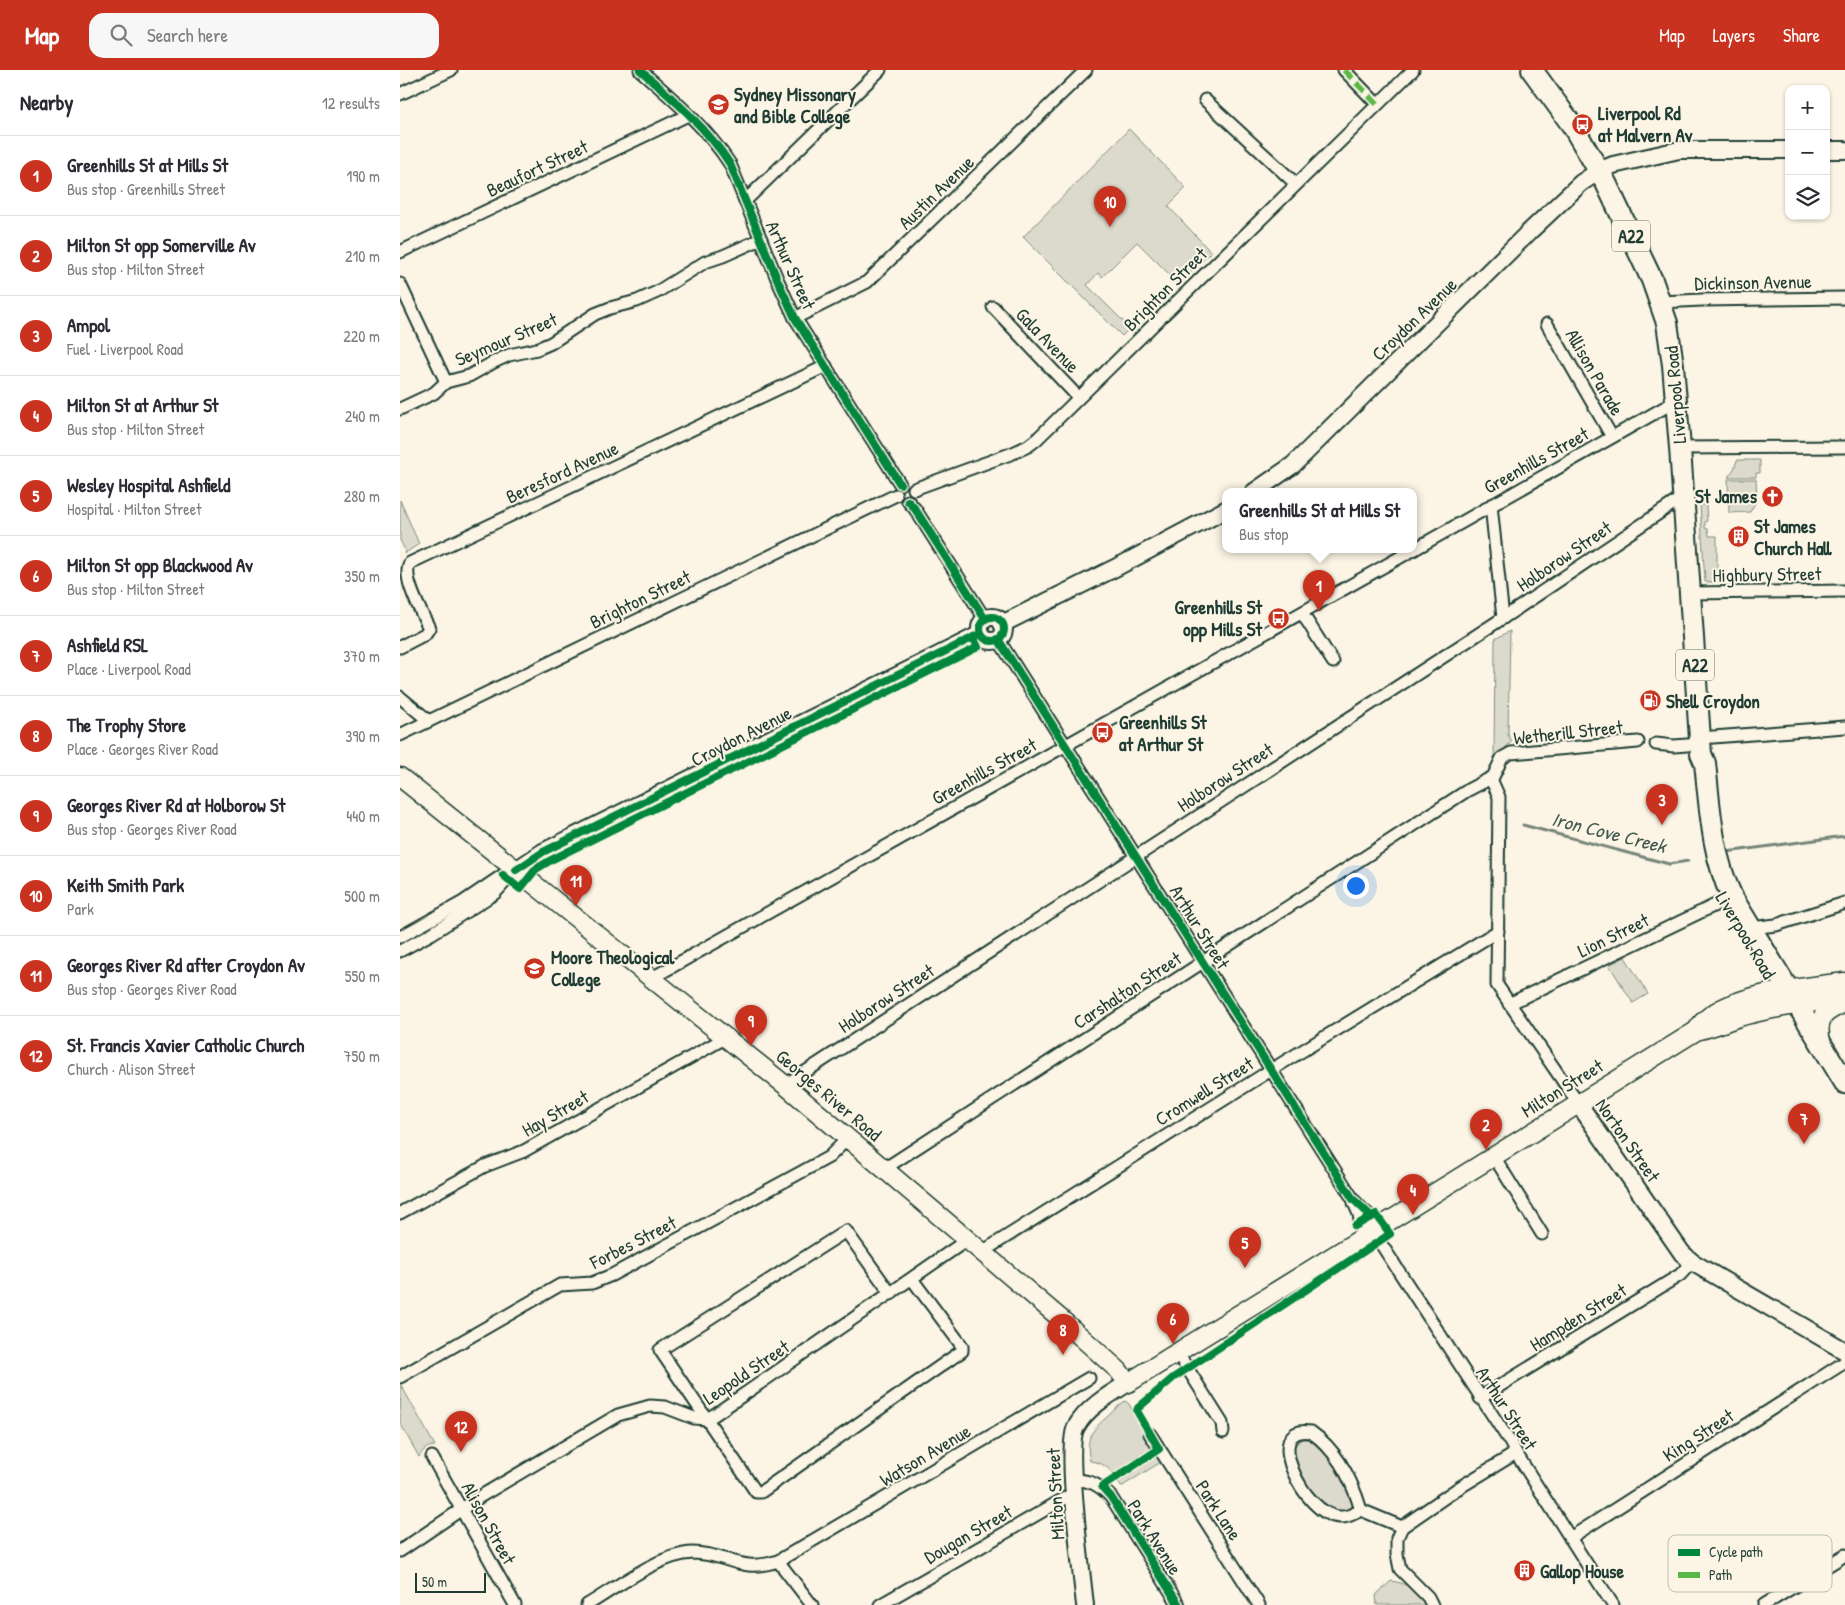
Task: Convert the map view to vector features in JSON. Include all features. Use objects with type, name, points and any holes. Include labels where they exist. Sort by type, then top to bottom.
[{"type":"highway","name":"Liverpool Road","points":[[1532,70],[1572,125],[1599,172],[1652,280],[1661,302],[1671,344],[1700,745],[1705,763],[1715,844],[1729,898],[1789,998],[1821,1042],[1845,1083]]},
{"type":"highway","name":"Liverpool Road","points":[[1729,898],[1751,928],[1845,1100]]},
{"type":"main road","name":"Georges River Road","points":[[400,777],[785,1085],[1118,1370],[1128,1383]]},
{"type":"main road","points":[[1789,998],[1845,982]]},
{"type":"main road","points":[[1789,998],[1845,998]]},
{"type":"main road","name":"Milton Street","points":[[1128,1383],[1372,1230],[1696,1031],[1713,1028],[1789,998]]},
{"type":"main road","points":[[1821,1042],[1819,1028],[1821,1018],[1828,1011],[1845,1003]]},
{"type":"street","points":[[400,94],[451,70]]},
{"type":"street","name":"Arthur Street","points":[[640,70],[688,115],[722,152],[730,164],[795,318],[826,366],[898,489]]},
{"type":"street","points":[[745,201],[880,70]]},
{"type":"street","name":"Austin Avenue","points":[[795,318],[867,282],[1086,70]]},
{"type":"street","points":[[1344,70],[1377,104]]},
{"type":"street","name":"Brighton Street","points":[[914,489],[1028,446],[1136,343],[1413,70]]},
{"type":"street","points":[[1205,100],[1296,184]]},
{"type":"street","name":"Beaufort Street","points":[[400,252],[688,115]]},
{"type":"street","name":"Croydon Avenue","points":[[1260,488],[1293,465],[1530,232],[1582,183],[1599,172],[1613,165],[1679,150],[1785,150]]},
{"type":"street","points":[[1830,150],[1845,150]]},
{"type":"street","name":"Seymour Street","points":[[400,409],[434,392],[446,382],[469,376],[510,355],[537,349],[595,314],[637,301],[657,292],[699,265],[761,239]]},
{"type":"street","points":[[400,284],[446,382]]},
{"type":"street","name":"Dickinson Avenue","points":[[1661,302],[1845,298]]},
{"type":"street","name":"Gala Avenue","points":[[993,307],[1078,397]]},
{"type":"street","name":"Allison Parade","points":[[1548,324],[1612,437]]},
{"type":"street","name":"Beresford Avenue","points":[[400,647],[425,634],[429,628],[407,578],[407,568],[410,563],[826,366]]},
{"type":"street","name":"Greenhills Street","points":[[1417,548],[1676,400]]},
{"type":"street","points":[[1680,448],[1845,448]]},
{"type":"street","points":[[908,500],[914,494],[914,489],[908,483],[898,489],[899,499],[908,500],[915,509],[983,626],[983,637],[990,641],[1000,631],[1222,512]]},
{"type":"street","name":"Brighton Street","points":[[400,736],[898,489]]},
{"type":"street","name":"Holborow Street","points":[[785,1085],[1503,618],[1683,497]]},
{"type":"street","points":[[1491,505],[1503,618]]},
{"type":"street","name":"Greenhills Street","points":[[652,978],[1408,553]]},
{"type":"street","name":"Highbury Street","points":[[1690,593],[1845,591]]},
{"type":"street","points":[[1302,613],[1334,662]]},
{"type":"street","name":"Croydon Avenue","points":[[400,937],[463,902],[503,875],[516,870],[544,852],[983,626]]},
{"type":"street","name":"Arthur Street","points":[[1000,631],[1066,745],[1353,1199],[1364,1211],[1372,1230]]},
{"type":"street","points":[[400,697],[429,721]]},
{"type":"street","points":[[1656,744],[1674,746],[1700,745],[1845,727]]},
{"type":"street","name":"Wetherill Street","points":[[1491,779],[1502,758],[1511,753],[1638,742]]},
{"type":"street","name":"Norton Street","points":[[1491,779],[1499,796],[1497,985],[1682,1253],[1692,1262],[1845,1351]]},
{"type":"street","name":"Carshalton Street","points":[[884,1169],[1473,787],[1491,779]]},
{"type":"street","name":"Croydon Avenue","points":[[400,951],[431,934],[495,893],[516,870]]},
{"type":"street","name":"Lion Street","points":[[1510,1004],[1729,898]]},
{"type":"street","points":[[1751,928],[1776,925],[1845,902]]},
{"type":"street","name":"Cromwell Street","points":[[982,1252],[1271,1070],[1498,931]]},
{"type":"street","name":"Hay Street","points":[[400,1213],[485,1166],[524,1151],[726,1038]]},
{"type":"street","name":"Forbes Street","points":[[400,1377],[560,1285],[592,1283],[629,1266],[829,1157],[848,1138]]},
{"type":"street","points":[[1494,1155],[1542,1234]]},
{"type":"street","name":"Arthur Street","points":[[1353,1199],[1359,1214],[1372,1230],[1510,1442],[1613,1605]]},
{"type":"street","points":[[891,1294],[846,1231],[660,1350],[756,1492],[761,1492],[962,1351],[962,1346],[912,1279]]},
{"type":"street","name":"Leopold Street","points":[[400,1551],[462,1509],[618,1415],[650,1406],[665,1407],[694,1418],[706,1419],[737,1401],[967,1240]]},
{"type":"street","name":"Hampden Street","points":[[1480,1398],[1680,1274],[1692,1262]]},
{"type":"street","points":[[1177,1352],[1222,1423],[1223,1432]]},
{"type":"street","name":"King Street","points":[[1570,1538],[1845,1362]]},
{"type":"street","name":"Watson Avenue","points":[[587,1605],[661,1561],[680,1554],[710,1555],[746,1566],[764,1566],[778,1561],[1089,1378]]},
{"type":"street","name":"Milton Street","points":[[1085,1605],[1074,1486],[1072,1443],[1074,1429],[1091,1410],[1128,1383]]},
{"type":"street","points":[[1361,1510],[1348,1475],[1330,1449],[1311,1432],[1298,1432],[1293,1435],[1287,1444],[1291,1465],[1301,1487],[1313,1504],[1334,1517],[1342,1518],[1361,1510],[1402,1527]]},
{"type":"street","name":"Park Lane","points":[[1150,1434],[1259,1605]]},
{"type":"street","points":[[1432,1605],[1428,1597],[1400,1569],[1397,1554],[1397,1538],[1402,1527],[1457,1489],[1516,1453]]},
{"type":"street","name":"Alison Street","points":[[432,1457],[514,1605]]},
{"type":"street","name":"Park Avenue","points":[[1074,1486],[1094,1482],[1111,1497],[1179,1605]]},
{"type":"street","name":"Dougan Street","points":[[880,1605],[1074,1486]]},
{"type":"street","points":[[1832,1563],[1845,1555]]},
{"type":"street","points":[[778,1561],[812,1605]]},
{"type":"street","points":[[1764,1605],[1785,1592]]},
{"type":"shaded area","points":[[1129,129],[1186,188],[1168,206],[1211,252],[1179,284],[1137,242],[1102,277],[1098,273],[1087,285],[1130,328],[1122,336],[1023,237]]},
{"type":"shaded area","points":[[1737,460],[1760,460],[1760,473],[1756,473],[1756,477],[1728,477],[1734,469]]},
{"type":"shaded area","points":[[1728,479],[1756,479],[1757,500],[1750,512],[1729,513]]},
{"type":"shaded area","points":[[400,500],[419,544],[404,554],[405,550],[400,540]]},
{"type":"shaded area","points":[[1700,505],[1706,505],[1707,521],[1705,522],[1705,528],[1708,529],[1709,536],[1717,536],[1717,582],[1705,582]]},
{"type":"shaded area","points":[[1510,631],[1508,735],[1512,741],[1494,759],[1495,639]]},
{"type":"shaded area","points":[[1625,957],[1648,994],[1633,1003],[1609,965]]},
{"type":"shaded area","points":[[401,1385],[435,1446],[426,1449],[419,1457],[400,1423]]},
{"type":"shaded area","points":[[1125,1401],[1129,1404],[1161,1462],[1121,1487],[1106,1466],[1090,1461],[1088,1446],[1093,1431]]},
{"type":"shaded area","points":[[1302,1439],[1315,1440],[1333,1461],[1345,1480],[1353,1498],[1354,1506],[1351,1509],[1342,1511],[1331,1508],[1322,1503],[1315,1495],[1303,1476],[1295,1456],[1293,1447]]},
{"type":"shaded area","points":[[1391,1581],[1402,1583],[1411,1588],[1419,1595],[1425,1605],[1377,1605],[1376,1595]]},
{"type":"waterway","name":"Iron Cove Creek","points":[[1523,825],[1669,864],[1688,861]]},
{"type":"waterway","name":"Iron Cove Creek","points":[[1726,852],[1845,836]]},
{"type":"marked path","points":[[1344,70],[1377,104]]},
{"type":"cycle path","points":[[640,70],[700,126],[730,164],[795,318],[900,484]]},
{"type":"cycle path","points":[[908,501],[985,619]]},
{"type":"cycle path","points":[[992,617],[997,618],[1003,624],[1004,629],[1003,634],[997,640],[992,641],[987,640],[981,634],[980,629],[981,624],[987,618],[992,617]]},
{"type":"cycle path","points":[[516,870],[543,852],[980,634]]},
{"type":"cycle path","points":[[503,875],[520,889],[536,869],[551,860],[978,647],[973,637]]},
{"type":"cycle path","points":[[998,639],[1353,1199],[1372,1217]]},
{"type":"cycle path","points":[[1179,1605],[1111,1497],[1102,1487],[1159,1449],[1137,1411],[1138,1408],[1173,1378],[1390,1234],[1376,1214],[1355,1226]]},
{"type":"place","name":"Sydney Missonary and Bible College","points":[[718,105]]},
{"type":"place","name":"Liverpool Rd at Malvern Av","points":[[1582,124]]},
{"type":"place","name":"Keith Smith Park","points":[[1110,227]]},
{"type":"place","name":"St James","points":[[1773,496]]},
{"type":"place","name":"St James Church Hall","points":[[1738,537]]},
{"type":"place","name":"Greenhills St at Mills St","points":[[1319,611]]},
{"type":"place","name":"Greenhills St opp Mills St","points":[[1278,618]]},
{"type":"place","name":"Shell Croydon","points":[[1650,701]]},
{"type":"place","name":"Greenhills St at Arthur St","points":[[1103,733]]},
{"type":"place","name":"Ampol","points":[[1662,825]]},
{"type":"place","name":"Georges River Rd after Croydon Av","points":[[576,906]]},
{"type":"place","name":"Moore Theological College","points":[[535,968]]},
{"type":"place","name":"Georges River Rd at Holborow St","points":[[751,1046]]},
{"type":"place","name":"Ashfield RSL","points":[[1804,1144]]},
{"type":"place","name":"Milton St opp Somerville Av","points":[[1486,1150]]},
{"type":"place","name":"Milton St at Arthur St","points":[[1413,1215]]},
{"type":"place","name":"Wesley Hospital Ashfield","points":[[1245,1268]]},
{"type":"place","name":"Milton St opp Blackwood Av","points":[[1173,1344]]},
{"type":"place","name":"The Trophy Store","points":[[1063,1355]]},
{"type":"place","name":"St. Francis Xavier Catholic Church","points":[[461,1452]]},
{"type":"place","name":"Gallop House","points":[[1524,1571]]}]
